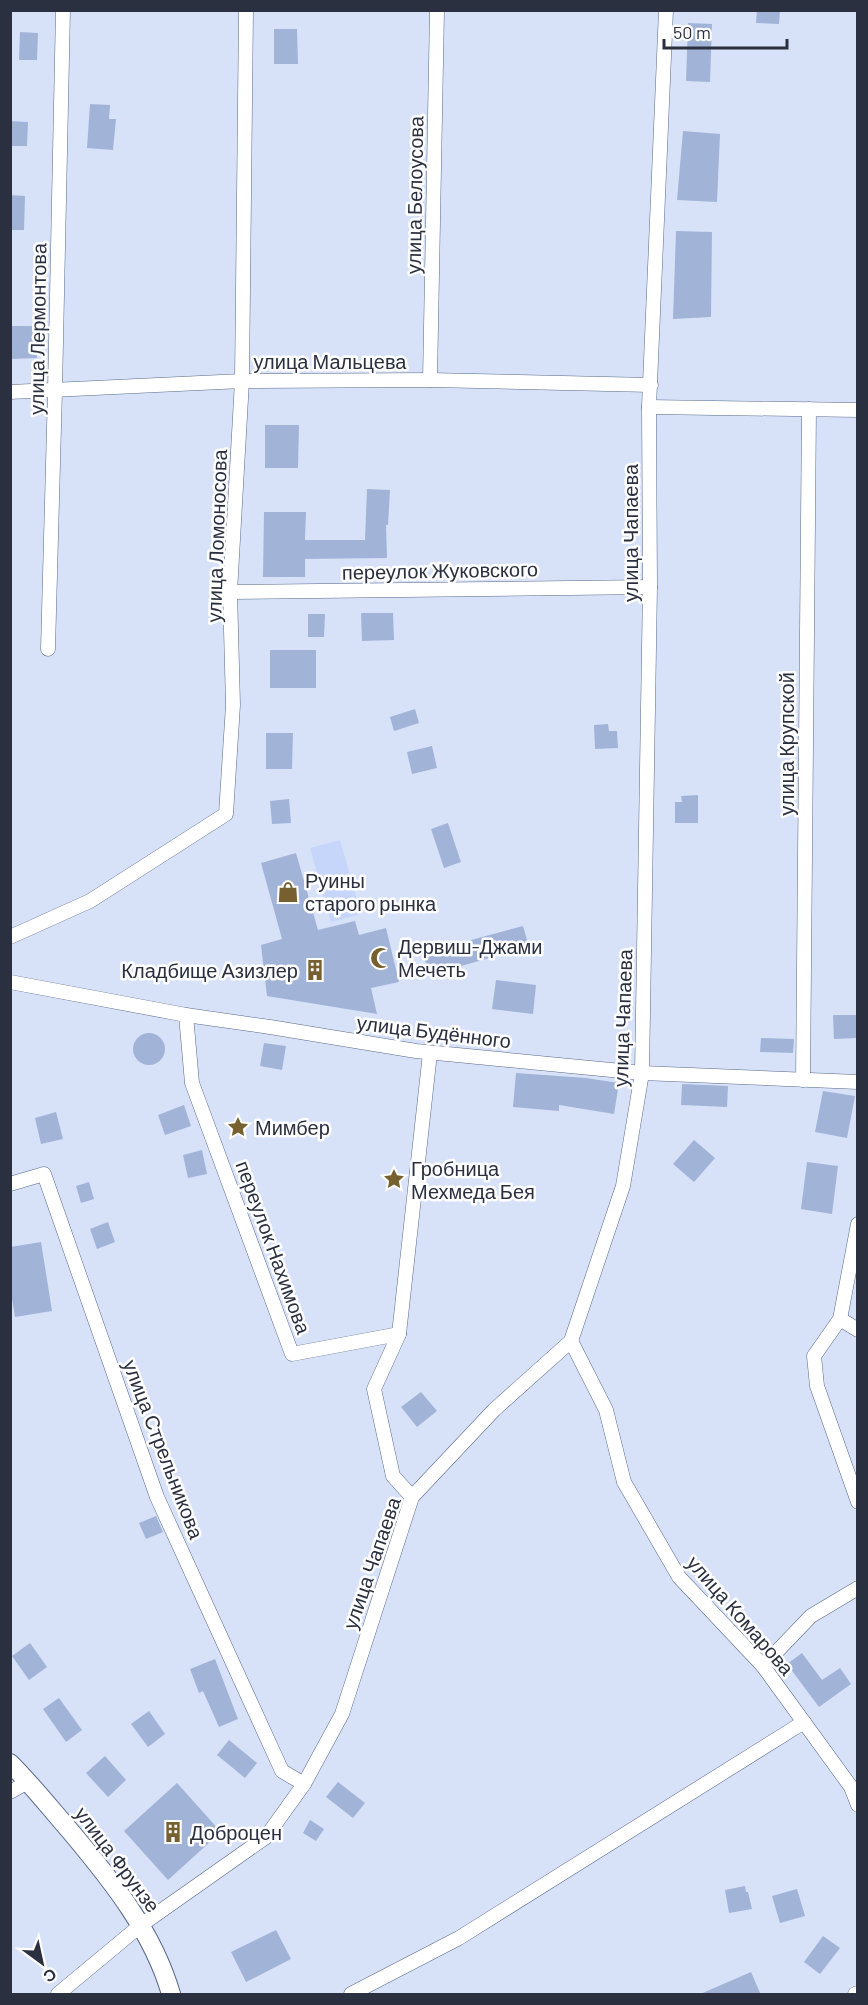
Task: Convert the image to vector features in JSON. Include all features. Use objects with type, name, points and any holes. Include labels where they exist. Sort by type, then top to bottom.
[{"type":"main road","name":"улица Фрунзе","points":[[10,1763],[102,1869],[141,1925],[156,1952],[171,1995]]},
{"type":"street","name":"улица Лермонтова","points":[[48,649],[63,10]]},
{"type":"street","name":"улица Ломоносова","points":[[10,938],[90,902],[226,814],[233,705],[230,592],[242,381],[246,10]]},
{"type":"street","name":"улица Белоусова","points":[[430,380],[437,10]]},
{"type":"street","name":"улица Чапаева","points":[[58,1995],[141,1925],[266,1837],[304,1784],[342,1714],[412,1497],[494,1410],[571,1341],[623,1186],[642,1073],[650,587],[649,407],[666,10]]},
{"type":"street","name":"улица Мальцева","points":[[10,392],[242,381],[430,380],[651,385]]},
{"type":"street","points":[[649,407],[858,410]]},
{"type":"street","name":"улица Крупской","points":[[803,1080],[809,409]]},
{"type":"street","name":"переулок Жуковского","points":[[230,592],[650,587]]},
{"type":"street","name":"улица Будённого","points":[[10,982],[186,1015],[430,1053],[642,1073],[858,1082]]},
{"type":"street","name":"переулок Нахимова","points":[[186,1015],[192,1083],[292,1354],[399,1334]]},
{"type":"street","points":[[412,1497],[393,1476],[374,1389],[399,1334],[430,1053]]},
{"type":"street","name":"улица Стрельникова","points":[[10,1184],[44,1174],[157,1497],[282,1771],[304,1784]]},
{"type":"street","points":[[858,1224],[840,1319],[814,1356],[817,1386],[858,1502]]},
{"type":"street","points":[[840,1319],[858,1330]]},
{"type":"street","name":"улица Комарова","points":[[571,1341],[606,1410],[624,1482],[679,1577],[763,1666],[851,1787],[858,1805]]},
{"type":"street","points":[[763,1666],[811,1616],[858,1588]]},
{"type":"street","points":[[351,1995],[459,1938],[804,1722]]},
{"type":"street","points":[[10,1792],[28,1782]]},
{"type":"shaded area","name":"Руины старого рынка","points":[[340,840],[361,914],[331,922],[310,848]]},
{"type":"building","points":[[757,10],[780,10],[779,24],[756,23]]},
{"type":"building","points":[[688,23],[712,24],[710,82],[686,81]]},
{"type":"building","points":[[274,29],[297,29],[298,64],[274,64]]},
{"type":"building","points":[[20,32],[38,33],[37,60],[19,60]]},
{"type":"building","points":[[90,104],[110,105],[109,119],[116,119],[113,150],[87,148]]},
{"type":"building","points":[[10,121],[28,122],[27,146],[10,146]]},
{"type":"building","points":[[683,131],[720,134],[717,202],[677,200]]},
{"type":"building","points":[[10,195],[25,196],[24,230],[10,230]]},
{"type":"building","points":[[676,231],[712,232],[711,317],[673,319]]},
{"type":"building","points":[[10,326],[36,326],[37,358],[10,359]]},
{"type":"building","points":[[265,425],[299,425],[298,468],[265,468]]},
{"type":"building","points":[[367,489],[390,490],[388,525],[386,525],[387,558],[305,559],[305,577],[263,577],[264,512],[306,512],[305,540],[365,540]]},
{"type":"building","points":[[361,613],[393,613],[394,640],[362,641]]},
{"type":"building","points":[[308,614],[325,614],[324,637],[308,637]]},
{"type":"building","points":[[270,650],[316,650],[316,688],[270,688]]},
{"type":"building","points":[[415,709],[419,723],[394,731],[390,717]]},
{"type":"building","points":[[608,724],[609,731],[617,731],[618,748],[595,749],[594,725]]},
{"type":"building","points":[[266,733],[293,733],[292,769],[266,769]]},
{"type":"building","points":[[432,746],[437,768],[412,774],[407,752]]},
{"type":"building","points":[[698,795],[698,823],[675,823],[675,802],[682,802],[681,796]]},
{"type":"building","points":[[289,799],[291,823],[272,824],[270,801]]},
{"type":"building","points":[[448,823],[461,862],[444,868],[431,829]]},
{"type":"building","name":"Кладбище Азизлер","points":[[296,853],[318,930],[355,921],[359,935],[386,928],[399,982],[371,988],[377,1014],[267,996],[261,945],[282,939],[261,863]]},
{"type":"building","points":[[523,926],[529,947],[429,975],[423,953]]},
{"type":"building","points":[[496,980],[536,985],[533,1014],[492,1009]]},
{"type":"building","points":[[833,1015],[858,1015],[858,1038],[834,1039]]},
{"type":"building","points":[[149,1033],[160,1038],[165,1049],[160,1060],[149,1065],[138,1060],[133,1049],[138,1038]]},
{"type":"building","points":[[761,1038],[794,1039],[793,1053],[760,1052]]},
{"type":"building","points":[[264,1043],[286,1046],[282,1070],[260,1066]]},
{"type":"building","points":[[516,1073],[619,1083],[614,1114],[559,1105],[559,1111],[513,1107]]},
{"type":"building","points":[[682,1084],[728,1086],[727,1107],[681,1105]]},
{"type":"building","points":[[823,1091],[855,1096],[847,1138],[815,1132]]},
{"type":"building","points":[[184,1105],[191,1126],[165,1135],[158,1115]]},
{"type":"building","points":[[56,1112],[63,1139],[41,1144],[35,1118]]},
{"type":"building","points":[[694,1140],[715,1158],[694,1182],[673,1164]]},
{"type":"building","points":[[202,1150],[207,1174],[188,1178],[183,1155]]},
{"type":"building","points":[[807,1162],[838,1166],[832,1214],[801,1209]]},
{"type":"building","points":[[89,1182],[94,1199],[81,1203],[76,1186]]},
{"type":"building","points":[[108,1222],[115,1242],[97,1249],[90,1229]]},
{"type":"building","points":[[41,1242],[52,1311],[15,1317],[10,1287],[10,1247]]},
{"type":"building","points":[[421,1392],[437,1411],[417,1427],[401,1407]]},
{"type":"building","points":[[156,1516],[163,1532],[146,1539],[139,1523]]},
{"type":"building","points":[[30,1643],[47,1667],[29,1680],[12,1656]]},
{"type":"building","points":[[802,1653],[822,1680],[840,1668],[851,1684],[819,1707],[787,1664]]},
{"type":"building","points":[[215,1659],[238,1719],[219,1727],[203,1691],[199,1693],[190,1669]]},
{"type":"building","points":[[59,1698],[82,1730],[66,1742],[43,1709]]},
{"type":"building","points":[[149,1711],[165,1734],[148,1747],[131,1724]]},
{"type":"building","points":[[229,1740],[257,1763],[245,1778],[217,1755]]},
{"type":"building","points":[[105,1756],[126,1780],[108,1797],[86,1773]]},
{"type":"building","points":[[338,1782],[365,1803],[353,1818],[326,1797]]},
{"type":"building","name":"Доброцен","points":[[177,1783],[221,1832],[168,1880],[124,1831]]},
{"type":"building","points":[[310,1820],[324,1829],[316,1841],[303,1833]]},
{"type":"building","points":[[745,1886],[752,1909],[729,1913],[725,1890]]},
{"type":"building","points":[[797,1889],[805,1916],[780,1923],[772,1896]]},
{"type":"building","points":[[276,1930],[291,1959],[246,1982],[231,1952]]},
{"type":"building","points":[[823,1936],[840,1948],[820,1974],[804,1962]]},
{"type":"building","points":[[751,1972],[761,1995],[698,1995]]},
{"type":"place","name":"Руины старого рынка","points":[[288,892]]},
{"type":"place","name":"Дервиш-Джами Мечеть","points":[[381,958]]},
{"type":"place","name":"Кладбище Азизлер","points":[[315,970]]},
{"type":"place","name":"Мимбер","points":[[238,1127]]},
{"type":"place","name":"Гробница Мехмеда Бея","points":[[394,1179]]},
{"type":"place","name":"Доброцен","points":[[173,1832]]}]
